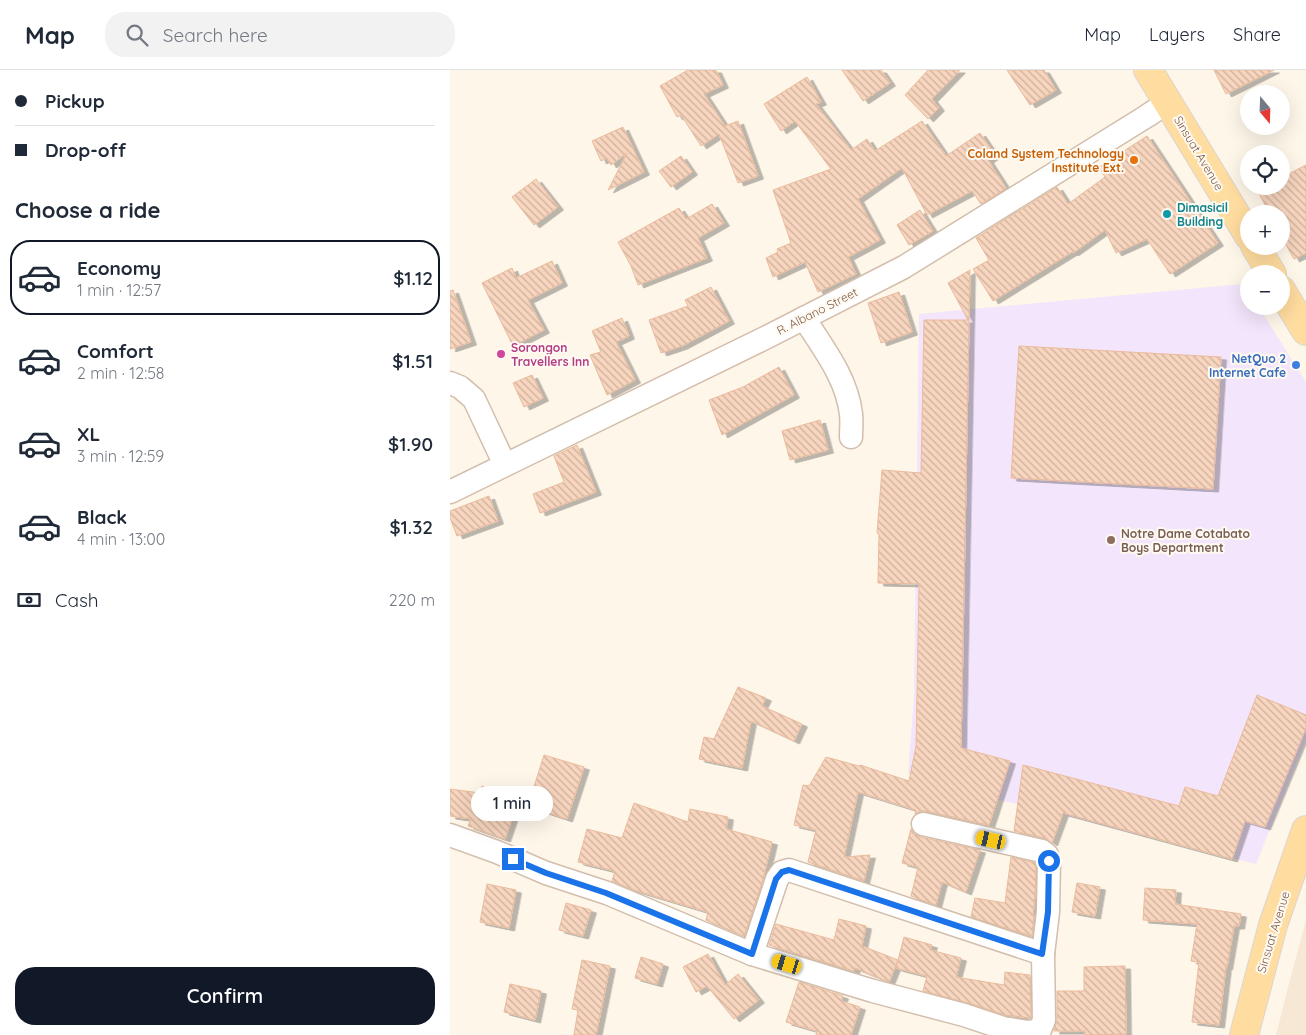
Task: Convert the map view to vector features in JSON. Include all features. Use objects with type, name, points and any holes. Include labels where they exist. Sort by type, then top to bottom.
[{"type":"main road","name":"Sinsuat Avenue","points":[[1148,70],[1240,221]]},
{"type":"main road","points":[[1290,305],[1306,331]]},
{"type":"main road","name":"Sinsuat Avenue","points":[[1244,1035],[1274,925],[1306,830]]},
{"type":"street","name":"R. Albano Street","points":[[450,492],[904,267],[1168,102]]},
{"type":"street","points":[[804,318],[828,356],[842,383],[852,416],[851,438]]},
{"type":"street","points":[[450,383],[460,387],[474,399],[505,465]]},
{"type":"street","points":[[450,835],[546,873],[606,893],[752,954],[1003,1028],[1028,1032],[1040,1030],[1044,1020],[1042,954],[1048,912],[1049,861],[1047,855],[1042,851],[923,824]]},
{"type":"street","points":[[752,954],[776,879],[782,872],[789,870],[1042,954]]},
{"type":"shaded area","name":"Notre Dame Cotabato Boys Department","points":[[1240,284],[1240,315],[1264,315],[1306,382],[1306,739],[1256,864],[1049,811],[963,792],[908,774],[914,697],[919,314]]},
{"type":"shaded area","points":[[1306,920],[1306,1035],[1276,1035],[1287,991]]},
{"type":"building","points":[[688,70],[716,70],[723,85],[704,94],[725,126],[738,121],[758,176],[738,183],[719,134],[701,146],[681,115],[677,117],[660,86]]},
{"type":"building","points":[[842,70],[881,70],[890,83],[863,101]]},
{"type":"building","points":[[928,70],[960,70],[932,99],[939,108],[928,119],[905,95]]},
{"type":"building","points":[[1007,70],[1044,70],[1056,90],[1030,105]]},
{"type":"building","points":[[1214,70],[1274,70],[1244,85],[1240,85],[1240,87],[1226,94]]},
{"type":"building","points":[[807,77],[821,102],[816,104],[851,150],[867,139],[875,151],[922,121],[946,156],[980,133],[995,155],[988,160],[1006,188],[981,204],[972,191],[927,215],[902,168],[858,199],[880,240],[848,257],[856,274],[818,292],[805,262],[773,277],[766,258],[778,252],[777,249],[791,243],[773,190],[831,169],[795,121],[781,131],[764,104]]},
{"type":"building","points":[[623,127],[644,172],[608,190],[627,153],[611,165],[607,158],[601,161],[592,141]]},
{"type":"building","points":[[1147,136],[1218,243],[1170,274],[1147,239],[1116,253],[1105,230],[1073,253],[993,301],[973,269],[989,260],[976,238],[1057,187],[1068,204],[1105,177],[1099,167]]},
{"type":"building","points":[[681,156],[692,172],[671,187],[659,171]]},
{"type":"building","points":[[1306,165],[1306,253],[1294,259],[1290,252],[1290,205],[1265,205],[1260,195],[1290,195],[1290,173]]},
{"type":"building","points":[[536,179],[558,207],[534,225],[512,197]]},
{"type":"building","points":[[712,204],[724,223],[698,238],[707,258],[638,285],[631,266],[618,242],[679,208],[686,219]]},
{"type":"building","points":[[920,210],[933,231],[909,245],[897,225]]},
{"type":"building","points":[[552,261],[562,283],[528,300],[544,330],[513,346],[482,283],[512,268],[516,278]]},
{"type":"building","points":[[970,270],[961,748],[1010,761],[989,825],[926,811],[920,811],[915,814],[916,810],[858,792],[844,857],[870,855],[864,881],[808,862],[816,830],[794,825],[803,785],[809,786],[826,757],[860,765],[909,781],[916,746],[919,584],[878,583],[879,534],[877,533],[882,470],[921,473],[924,320],[968,320],[948,283]]},
{"type":"building","points":[[711,287],[729,321],[682,346],[661,353],[649,320],[688,306],[685,300]]},
{"type":"building","points":[[453,290],[471,342],[450,349],[450,291]]},
{"type":"building","points":[[899,292],[912,332],[881,343],[868,303]]},
{"type":"building","points":[[622,318],[629,336],[616,342],[635,380],[607,395],[590,355],[601,352],[592,331]]},
{"type":"building","points":[[1019,346],[1221,357],[1213,489],[1011,478]]},
{"type":"building","points":[[779,367],[794,395],[722,435],[709,400],[743,387]]},
{"type":"building","points":[[532,375],[543,398],[524,407],[513,383]]},
{"type":"building","points":[[820,420],[828,450],[790,460],[782,431]]},
{"type":"building","points":[[577,445],[596,492],[540,513],[533,494],[564,482],[554,456]]},
{"type":"building","points":[[489,496],[498,521],[457,536],[450,518],[450,511]]},
{"type":"building","points":[[738,687],[766,698],[762,706],[802,724],[794,741],[751,721],[742,768],[699,759],[704,737],[714,739]]},
{"type":"building","points":[[1257,695],[1306,715],[1306,728],[1265,827],[1245,821],[1232,859],[1063,813],[1052,843],[1045,838],[1014,831],[1023,765],[1179,806],[1185,787],[1218,796]]},
{"type":"building","points":[[544,755],[584,767],[567,819],[528,806]]},
{"type":"building","points":[[482,786],[519,798],[505,839],[468,826],[471,819],[450,816],[450,789],[480,793]]},
{"type":"building","points":[[634,803],[688,822],[690,809],[728,817],[726,829],[772,842],[762,883],[744,936],[706,920],[708,912],[631,889],[612,881],[615,871],[578,862],[587,829],[622,838]]},
{"type":"building","points":[[911,829],[914,834],[920,837],[980,850],[966,892],[942,882],[936,905],[911,896],[918,867],[902,863]]},
{"type":"building","points":[[1011,857],[1036,863],[1032,936],[971,917],[975,898],[1005,903]]},
{"type":"building","points":[[1077,883],[1100,887],[1095,916],[1072,912]]},
{"type":"building","points":[[487,884],[516,890],[509,928],[480,922]]},
{"type":"building","points":[[1145,888],[1176,890],[1175,904],[1241,914],[1239,926],[1234,926],[1226,966],[1219,1025],[1192,1022],[1199,962],[1191,961],[1197,924],[1143,920]]},
{"type":"building","points":[[566,903],[591,910],[583,936],[559,930]]},
{"type":"building","points":[[839,919],[866,926],[862,946],[898,960],[889,982],[855,968],[854,971],[769,945],[776,924],[834,940]]},
{"type":"building","points":[[904,937],[932,945],[930,950],[961,958],[956,977],[1004,985],[1005,972],[1030,975],[1031,1018],[1006,1015],[923,991],[927,976],[896,968]]},
{"type":"building","points":[[708,954],[725,985],[738,974],[759,1000],[734,1019],[707,986],[696,992],[683,967]]},
{"type":"building","points":[[641,957],[663,964],[657,984],[635,978]]},
{"type":"building","points":[[582,960],[610,966],[596,1035],[574,1035],[578,1010],[572,1009]]},
{"type":"building","points":[[1125,966],[1126,1034],[1085,1035],[1085,1031],[1054,1031],[1057,1020],[1057,991],[1084,991],[1084,967]]},
{"type":"building","points":[[799,982],[843,996],[841,1001],[860,1007],[851,1035],[816,1035],[817,1031],[786,1022]]},
{"type":"building","points":[[510,984],[541,991],[535,1020],[504,1012]]},
{"type":"place","name":"Coland System Technology Institute Ext.","points":[[1134,160]]},
{"type":"place","name":"Dimasicil Building","points":[[1167,214]]},
{"type":"place","name":"Sorongon Travellers Inn","points":[[501,354]]},
{"type":"place","name":"NetQuo 2 Internet Cafe","points":[[1296,365]]},
{"type":"place","name":"Notre Dame Cotabato Boys Department","points":[[1111,540]]},
{"type":"route","points":[[513,859],[546,873],[606,893],[752,954],[776,879],[782,872],[789,870],[1042,954],[1048,912],[1049,861]]}]
